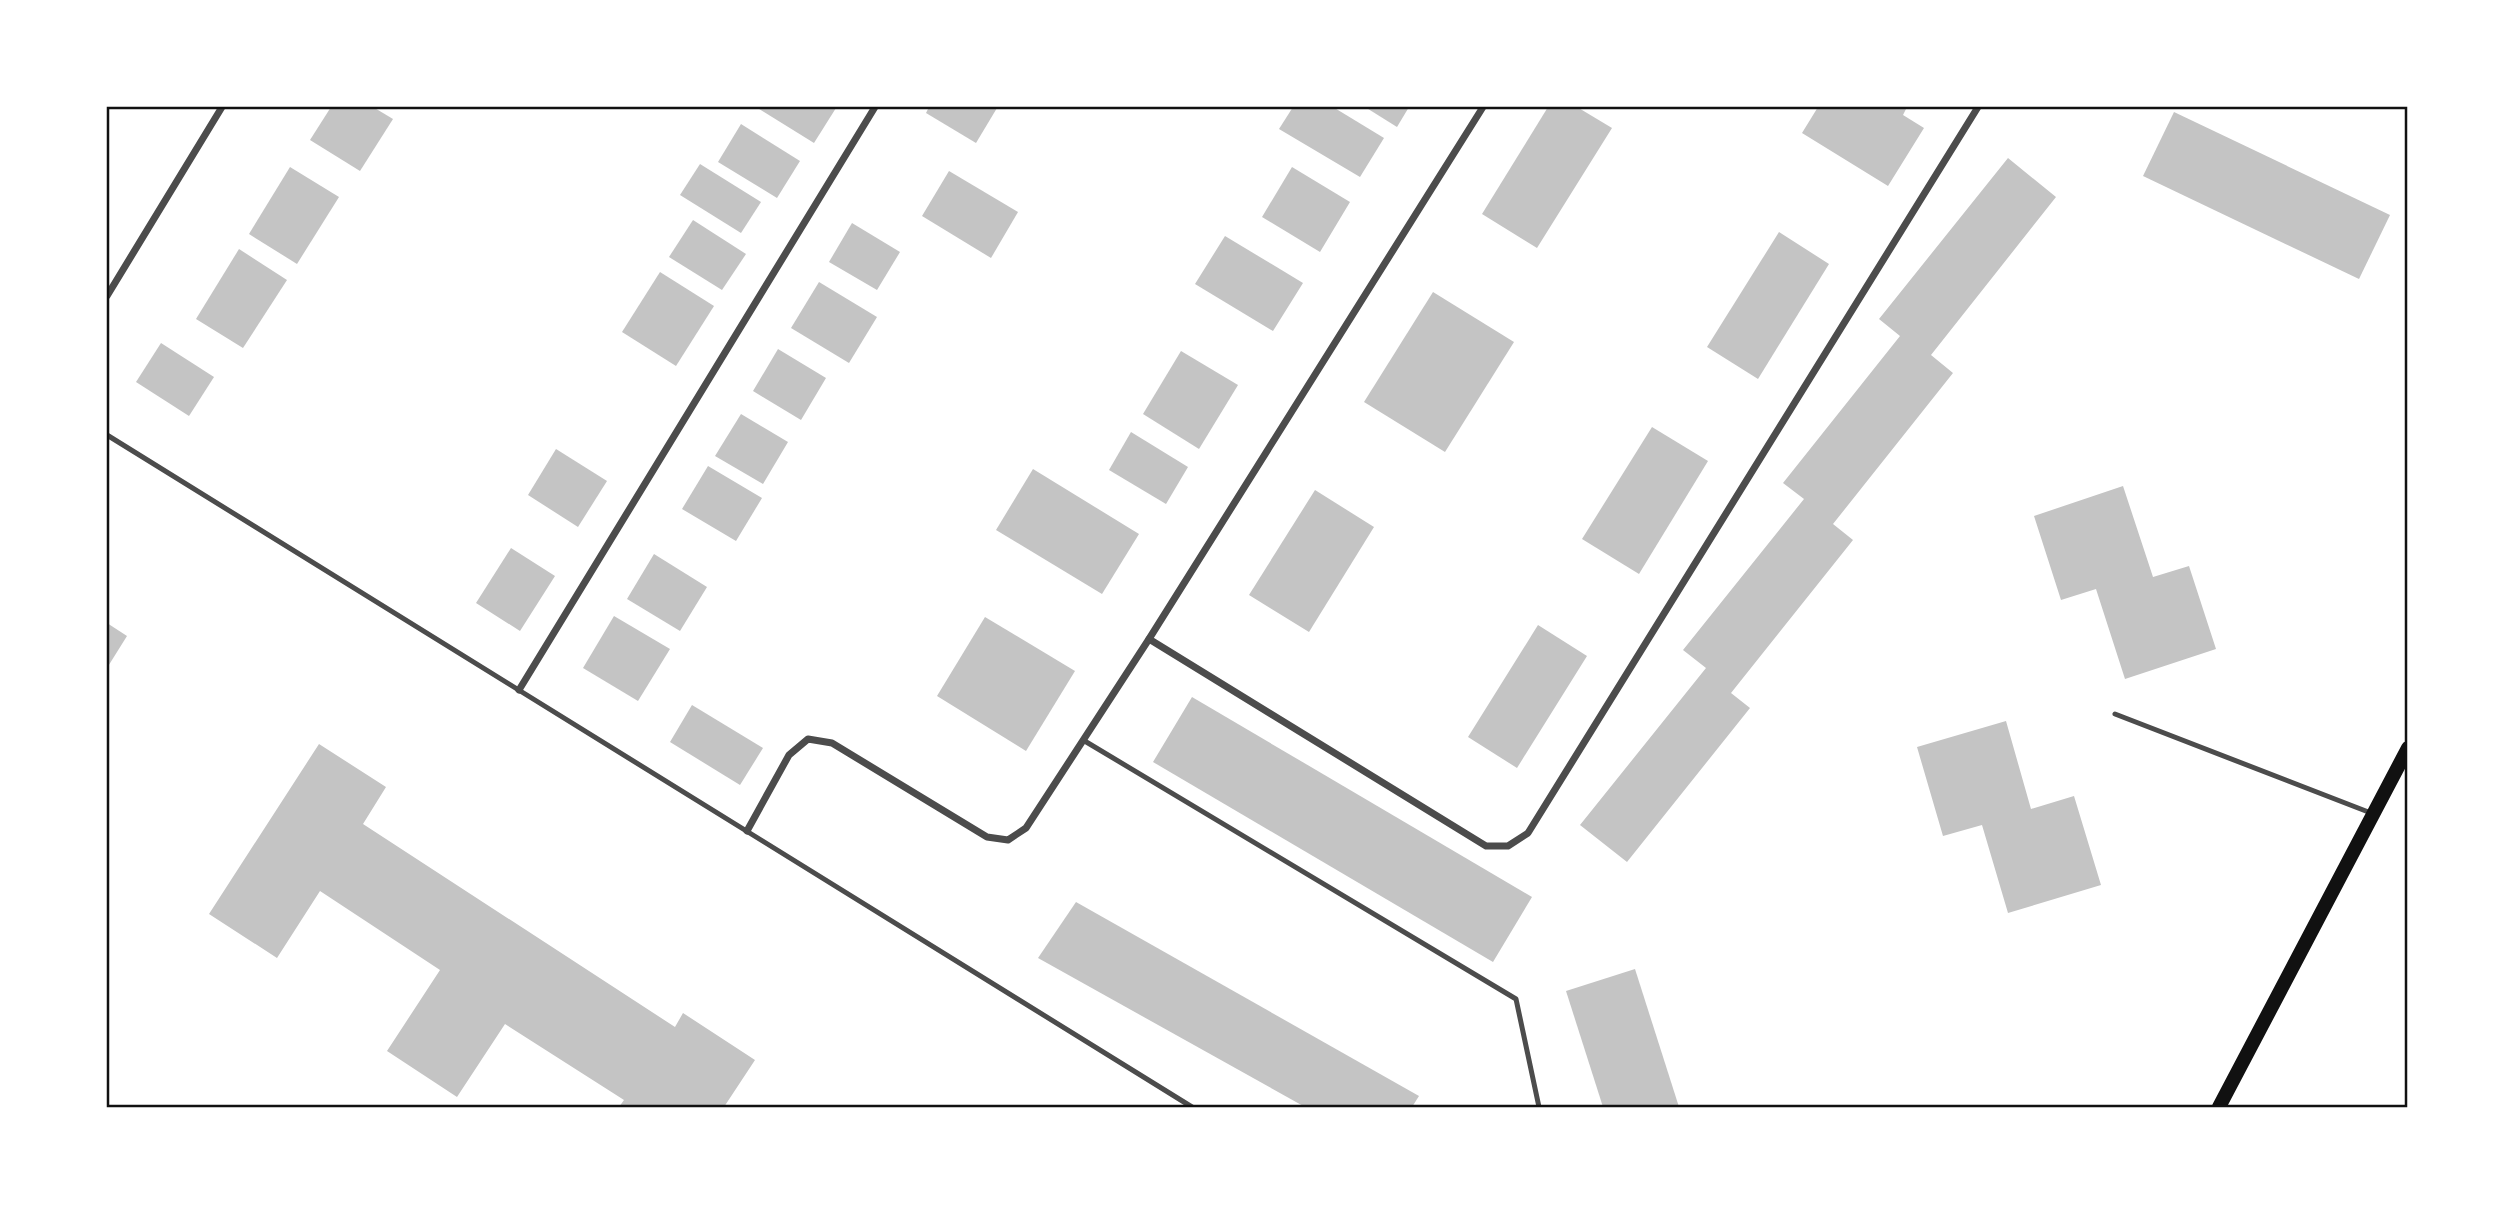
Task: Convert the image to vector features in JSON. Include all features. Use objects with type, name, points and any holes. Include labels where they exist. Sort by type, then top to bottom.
[{"type":"main road","points":[[2219,1107],[2408,748]]},
{"type":"street","points":[[107,296],[222,107]]},
{"type":"street","points":[[519,690],[874,107]]},
{"type":"street","points":[[747,831],[789,755],[808,739],[832,743],[987,837],[1008,840],[1026,828],[1149,639],[1483,107]]},
{"type":"street","points":[[1149,639],[1486,846],[1508,846],[1528,834],[1978,107]]},
{"type":"lane","points":[[107,435],[1192,1107]]},
{"type":"lane","points":[[2115,714],[2374,814]]},
{"type":"lane","points":[[1083,740],[1516,999],[1539,1107]]},
{"type":"building","points":[[331,107],[373,107],[393,119],[360,171],[310,140]]},
{"type":"building","points":[[756,107],[834,107],[836,108],[814,143]]},
{"type":"building","points":[[929,107],[997,108],[976,143],[926,113]]},
{"type":"building","points":[[1293,107],[1333,107],[1384,138],[1360,177],[1279,129]]},
{"type":"building","points":[[1365,107],[1409,107],[1397,127]]},
{"type":"building","points":[[1548,107],[1577,107],[1612,128],[1537,248],[1482,214]]},
{"type":"building","points":[[1818,107],[1907,107],[1903,115],[1924,128],[1888,186],[1802,133]]},
{"type":"building","points":[[2174,112],[2390,215],[2359,279],[2143,176]]},
{"type":"building","points":[[741,124],[800,161],[777,198],[718,162]]},
{"type":"building","points":[[2008,158],[2056,197],[1931,355],[1953,373],[1833,524],[1853,540],[1731,693],[1750,708],[1627,862],[1580,825],[1706,668],[1683,650],[1804,499],[1783,483],[1900,336],[1879,319]]},
{"type":"building","points":[[700,164],[761,202],[741,233],[680,195]]},
{"type":"building","points":[[290,167],[339,197],[297,264],[249,234]]},
{"type":"building","points":[[1292,167],[1350,202],[1320,252],[1262,217]]},
{"type":"building","points":[[949,171],[1018,212],[991,258],[922,216]]},
{"type":"building","points":[[693,220],[746,254],[722,290],[669,257]]},
{"type":"building","points":[[852,223],[900,252],[877,290],[829,262]]},
{"type":"building","points":[[1779,232],[1829,264],[1758,379],[1707,347]]},
{"type":"building","points":[[1225,236],[1303,283],[1273,331],[1195,284]]},
{"type":"building","points":[[239,249],[287,280],[243,348],[196,319]]},
{"type":"building","points":[[660,272],[714,306],[676,366],[622,332]]},
{"type":"building","points":[[819,282],[877,317],[849,363],[791,328]]},
{"type":"building","points":[[1433,292],[1514,342],[1445,452],[1364,402]]},
{"type":"building","points":[[161,343],[214,377],[189,416],[136,382]]},
{"type":"building","points":[[778,349],[826,378],[801,420],[753,391]]},
{"type":"building","points":[[1181,351],[1238,385],[1199,449],[1143,414]]},
{"type":"building","points":[[741,414],[788,442],[763,484],[715,456]]},
{"type":"building","points":[[1652,427],[1708,461],[1639,574],[1582,539]]},
{"type":"building","points":[[1131,432],[1188,467],[1166,504],[1109,470]]},
{"type":"building","points":[[556,449],[607,481],[578,527],[528,495]]},
{"type":"building","points":[[708,466],[762,498],[736,541],[682,509]]},
{"type":"building","points":[[1033,469],[1139,534],[1102,594],[996,530]]},
{"type":"building","points":[[2123,486],[2153,577],[2189,566],[2216,649],[2125,679],[2096,589],[2061,600],[2034,516]]},
{"type":"building","points":[[1315,490],[1374,527],[1309,632],[1249,595]]},
{"type":"building","points":[[511,548],[555,576],[520,631],[476,603]]},
{"type":"building","points":[[654,554],[707,587],[680,631],[627,599]]},
{"type":"building","points":[[614,616],[670,649],[638,701],[583,668]]},
{"type":"building","points":[[985,617],[1075,671],[1026,751],[937,696]]},
{"type":"building","points":[[107,623],[127,636],[107,668]]},
{"type":"building","points":[[1538,625],[1587,656],[1517,768],[1468,737]]},
{"type":"building","points":[[1192,697],[1532,897],[1493,962],[1153,762]]},
{"type":"building","points":[[692,705],[763,748],[740,785],[670,742]]},
{"type":"building","points":[[2006,721],[2031,809],[2074,796],[2101,885],[2008,913],[1982,825],[1943,836],[1917,747]]},
{"type":"building","points":[[319,744],[386,787],[363,824],[675,1027],[683,1013],[755,1060],[724,1107],[619,1107],[624,1100],[505,1024],[457,1097],[387,1051],[440,970],[320,891],[277,958],[209,914]]},
{"type":"building","points":[[1076,902],[1419,1096],[1412,1107],[1305,1107],[1038,958]]},
{"type":"building","points":[[1635,969],[1679,1107],[1603,1107],[1566,991]]}]
